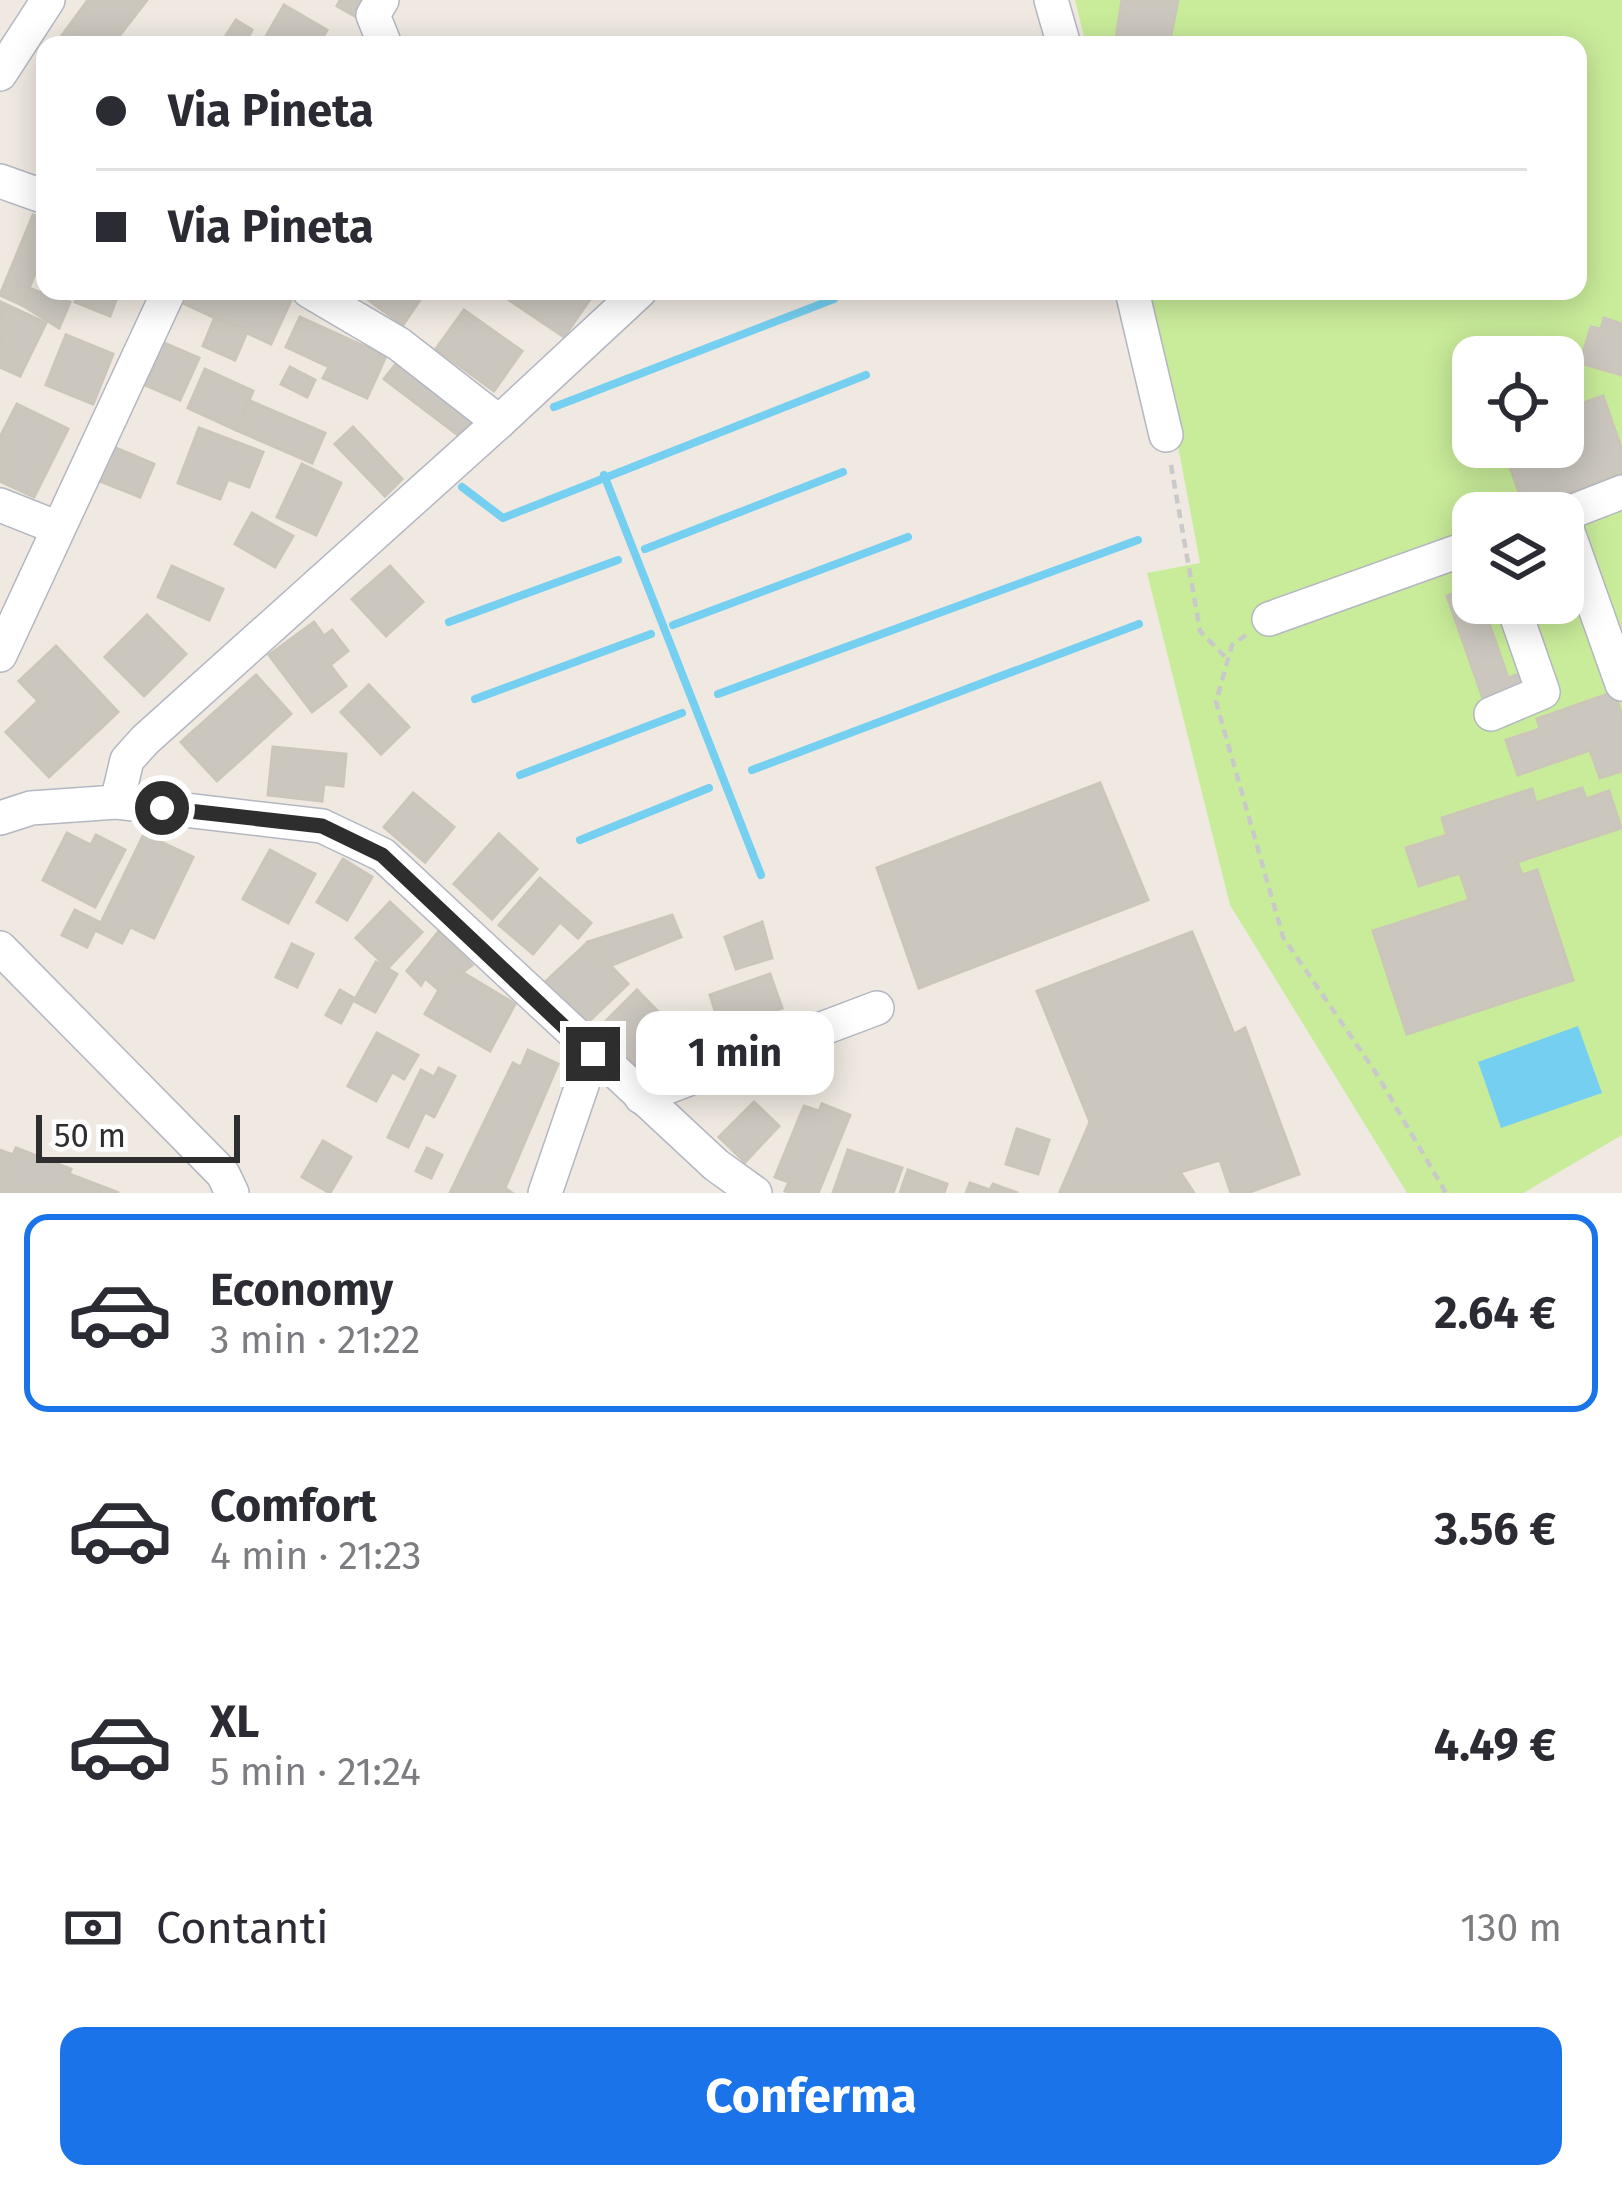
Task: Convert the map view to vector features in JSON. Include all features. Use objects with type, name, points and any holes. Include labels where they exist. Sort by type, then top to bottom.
[{"type":"street","points":[[0,74],[48,0]]},
{"type":"street","points":[[381,36],[373,15],[382,0]]},
{"type":"street","points":[[1051,0],[1061,36]]},
{"type":"street","points":[[0,181],[36,194]]},
{"type":"street","points":[[0,655],[165,300]]},
{"type":"street","points":[[324,300],[399,344],[499,422]]},
{"type":"street","points":[[117,802],[127,760],[145,740],[630,300]]},
{"type":"street","points":[[1134,300],[1166,435]]},
{"type":"street","points":[[1584,508],[1622,492]]},
{"type":"street","points":[[0,505],[58,527]]},
{"type":"street","points":[[1269,619],[1452,554]]},
{"type":"street","points":[[1584,576],[1622,684]]},
{"type":"street","points":[[1491,714],[1543,692],[1519,624]]},
{"type":"street","points":[[0,818],[32,808],[117,802],[322,826],[382,855],[593,1054],[754,1193]]},
{"type":"street","points":[[0,948],[223,1174],[232,1193]]},
{"type":"street","points":[[641,1097],[877,1008]]},
{"type":"street","points":[[545,1193],[593,1054]]},
{"type":"path","points":[[1166,435],[1200,631],[1228,660]]},
{"type":"path","points":[[1269,619],[1232,645],[1216,702],[1283,937],[1376,1073],[1446,1193]]},
{"type":"green space","points":[[1075,0],[1622,0],[1622,1135],[1523,1193],[1407,1193],[1230,905],[1147,573],[1200,563],[1151,300],[1587,300],[1587,36],[1084,36]]},
{"type":"water","points":[[1578,1026],[1602,1093],[1501,1128],[1478,1062]]},
{"type":"building","points":[[88,0],[147,0],[119,36],[62,36]]},
{"type":"building","points":[[340,0],[368,0],[358,18],[337,6]]},
{"type":"building","points":[[1122,0],[1178,0],[1171,36],[1116,36]]},
{"type":"building","points":[[284,5],[327,30],[323,36],[266,36]]},
{"type":"building","points":[[236,20],[252,30],[249,36],[226,36]]},
{"type":"building","points":[[36,216],[36,271],[22,305],[0,295]]},
{"type":"building","points":[[29,288],[36,291],[36,300],[70,302],[59,328],[22,305]]},
{"type":"building","points":[[76,300],[116,300],[110,316]]},
{"type":"building","points":[[184,300],[291,300],[271,344]]},
{"type":"building","points":[[368,300],[420,300],[403,325]]},
{"type":"building","points":[[509,300],[590,300],[564,337]]},
{"type":"building","points":[[1,302],[46,323],[20,376],[0,367]]},
{"type":"building","points":[[464,310],[522,351],[494,391],[436,349]]},
{"type":"building","points":[[215,317],[247,332],[235,360],[203,346]]},
{"type":"building","points":[[300,317],[386,356],[367,398],[323,378],[329,367],[286,347]]},
{"type":"building","points":[[1604,318],[1622,324],[1622,375],[1584,364],[1591,327],[1601,329]]},
{"type":"building","points":[[66,335],[113,354],[93,404],[46,385]]},
{"type":"building","points":[[164,343],[199,358],[180,400],[145,385]]},
{"type":"building","points":[[399,360],[475,418],[458,435],[384,379]]},
{"type":"building","points":[[290,367],[315,380],[307,397],[281,384]]},
{"type":"building","points":[[205,369],[253,391],[236,430],[188,408]]},
{"type":"building","points":[[1603,396],[1622,450],[1622,474],[1571,492],[1519,492],[1510,468],[1584,468],[1584,403]]},
{"type":"building","points":[[248,400],[325,433],[312,463],[236,430]]},
{"type":"building","points":[[17,404],[68,429],[34,497],[0,481],[0,437]]},
{"type":"building","points":[[353,427],[402,479],[385,496],[335,444]]},
{"type":"building","points":[[199,428],[263,452],[249,487],[228,479],[220,499],[178,483]]},
{"type":"building","points":[[111,446],[154,464],[140,497],[97,480]]},
{"type":"building","points":[[302,464],[341,483],[316,535],[277,517]]},
{"type":"building","points":[[252,513],[293,536],[275,567],[235,544]]},
{"type":"building","points":[[172,566],[223,589],[209,620],[158,597]]},
{"type":"building","points":[[390,566],[423,602],[386,636],[352,599]]},
{"type":"building","points":[[147,615],[186,654],[144,696],[105,657]]},
{"type":"building","points":[[314,622],[324,636],[332,630],[348,651],[330,665],[346,686],[312,712],[269,655]]},
{"type":"building","points":[[1457,624],[1489,624],[1508,678],[1520,674],[1525,687],[1484,701]]},
{"type":"building","points":[[56,646],[118,712],[49,777],[6,732],[38,701],[19,681]]},
{"type":"building","points":[[256,675],[291,714],[217,781],[181,742]]},
{"type":"building","points":[[369,685],[409,727],[381,754],[341,712]]},
{"type":"building","points":[[1614,692],[1622,716],[1622,771],[1600,778],[1590,750],[1518,775],[1506,740],[1540,729],[1537,719]]},
{"type":"building","points":[[273,747],[346,754],[343,786],[324,784],[322,801],[268,795]]},
{"type":"building","points":[[1100,783],[1148,900],[919,988],[877,868]]},
{"type":"building","points":[[1582,788],[1586,799],[1609,791],[1621,828],[1517,862],[1522,875],[1537,870],[1573,980],[1407,1034],[1373,931],[1469,900],[1460,873],[1419,886],[1406,848],[1447,835],[1442,818],[1532,789],[1536,803]]},
{"type":"building","points":[[413,793],[454,827],[425,862],[384,827]]},
{"type":"building","points":[[67,833],[91,845],[96,835],[125,850],[95,907],[43,880]]},
{"type":"building","points":[[144,834],[193,857],[154,938],[130,927],[122,943],[97,931]]},
{"type":"building","points":[[499,834],[537,869],[492,919],[454,884]]},
{"type":"building","points":[[270,850],[315,874],[288,923],[243,899]]},
{"type":"building","points":[[343,859],[372,877],[347,920],[317,902]]},
{"type":"building","points":[[540,878],[591,923],[578,938],[560,922],[533,954],[499,925]]},
{"type":"building","points":[[390,902],[422,932],[388,968],[356,938]]},
{"type":"building","points":[[75,910],[99,922],[87,947],[62,935]]},
{"type":"building","points":[[672,915],[681,937],[610,966],[588,942]]},
{"type":"building","points":[[762,922],[772,958],[736,969],[725,937]]},
{"type":"building","points":[[439,931],[472,965],[439,990],[425,978],[421,985],[407,971]]},
{"type":"building","points":[[1192,932],[1234,1034],[1245,1028],[1299,1174],[1247,1193],[1231,1193],[1220,1160],[1180,1172],[1194,1193],[1060,1192],[1090,1122],[1037,991]]},
{"type":"building","points":[[588,942],[628,984],[585,1025],[544,983]]},
{"type":"building","points":[[292,944],[313,954],[297,987],[276,977]]},
{"type":"building","points":[[376,962],[397,974],[375,1012],[354,1001]]},
{"type":"building","points":[[462,972],[515,1004],[490,1051],[425,1014],[443,983]]},
{"type":"building","points":[[770,974],[782,1008],[721,1029],[710,995]]},
{"type":"building","points":[[340,990],[354,998],[341,1023],[326,1015]]},
{"type":"building","points":[[637,990],[675,1029],[634,1069],[596,1031]]},
{"type":"building","points":[[377,1033],[418,1055],[404,1079],[392,1072],[376,1101],[348,1086]]},
{"type":"building","points":[[528,1050],[558,1064],[505,1188],[512,1193],[450,1193],[513,1063],[521,1067]]},
{"type":"building","points":[[439,1068],[455,1076],[434,1117],[425,1112],[408,1147],[388,1137],[421,1070],[434,1077]]},
{"type":"building","points":[[754,1102],[779,1126],[745,1162],[719,1137]]},
{"type":"building","points":[[822,1104],[850,1115],[818,1193],[790,1193],[785,1191],[789,1182],[775,1177],[804,1106],[819,1111]]},
{"type":"building","points":[[1017,1129],[1049,1140],[1038,1174],[1006,1164]]},
{"type":"building","points":[[323,1141],[351,1157],[330,1193],[302,1177]]},
{"type":"building","points":[[16,1148],[119,1193],[0,1193],[0,1150],[13,1155]]},
{"type":"building","points":[[427,1148],[442,1155],[431,1178],[416,1171]]},
{"type":"building","points":[[848,1150],[902,1168],[893,1193],[833,1193]]},
{"type":"building","points":[[908,1170],[947,1184],[944,1193],[900,1193]]},
{"type":"building","points":[[970,1183],[990,1190],[993,1184],[1018,1193],[966,1193]]},
{"type":"waterway","points":[[554,407],[831,300]]},
{"type":"waterway","points":[[462,487],[503,518],[866,375]]},
{"type":"waterway","points":[[645,549],[843,472]]},
{"type":"waterway","points":[[604,475],[761,875]]},
{"type":"waterway","points":[[673,625],[908,537]]},
{"type":"waterway","points":[[718,694],[1138,540]]},
{"type":"waterway","points":[[449,622],[618,560]]},
{"type":"waterway","points":[[752,770],[1139,624]]},
{"type":"waterway","points":[[475,699],[651,634]]},
{"type":"waterway","points":[[520,775],[682,713]]},
{"type":"waterway","points":[[580,840],[709,788]]},
{"type":"route","points":[[162,808],[322,826],[382,855],[593,1054]]}]
